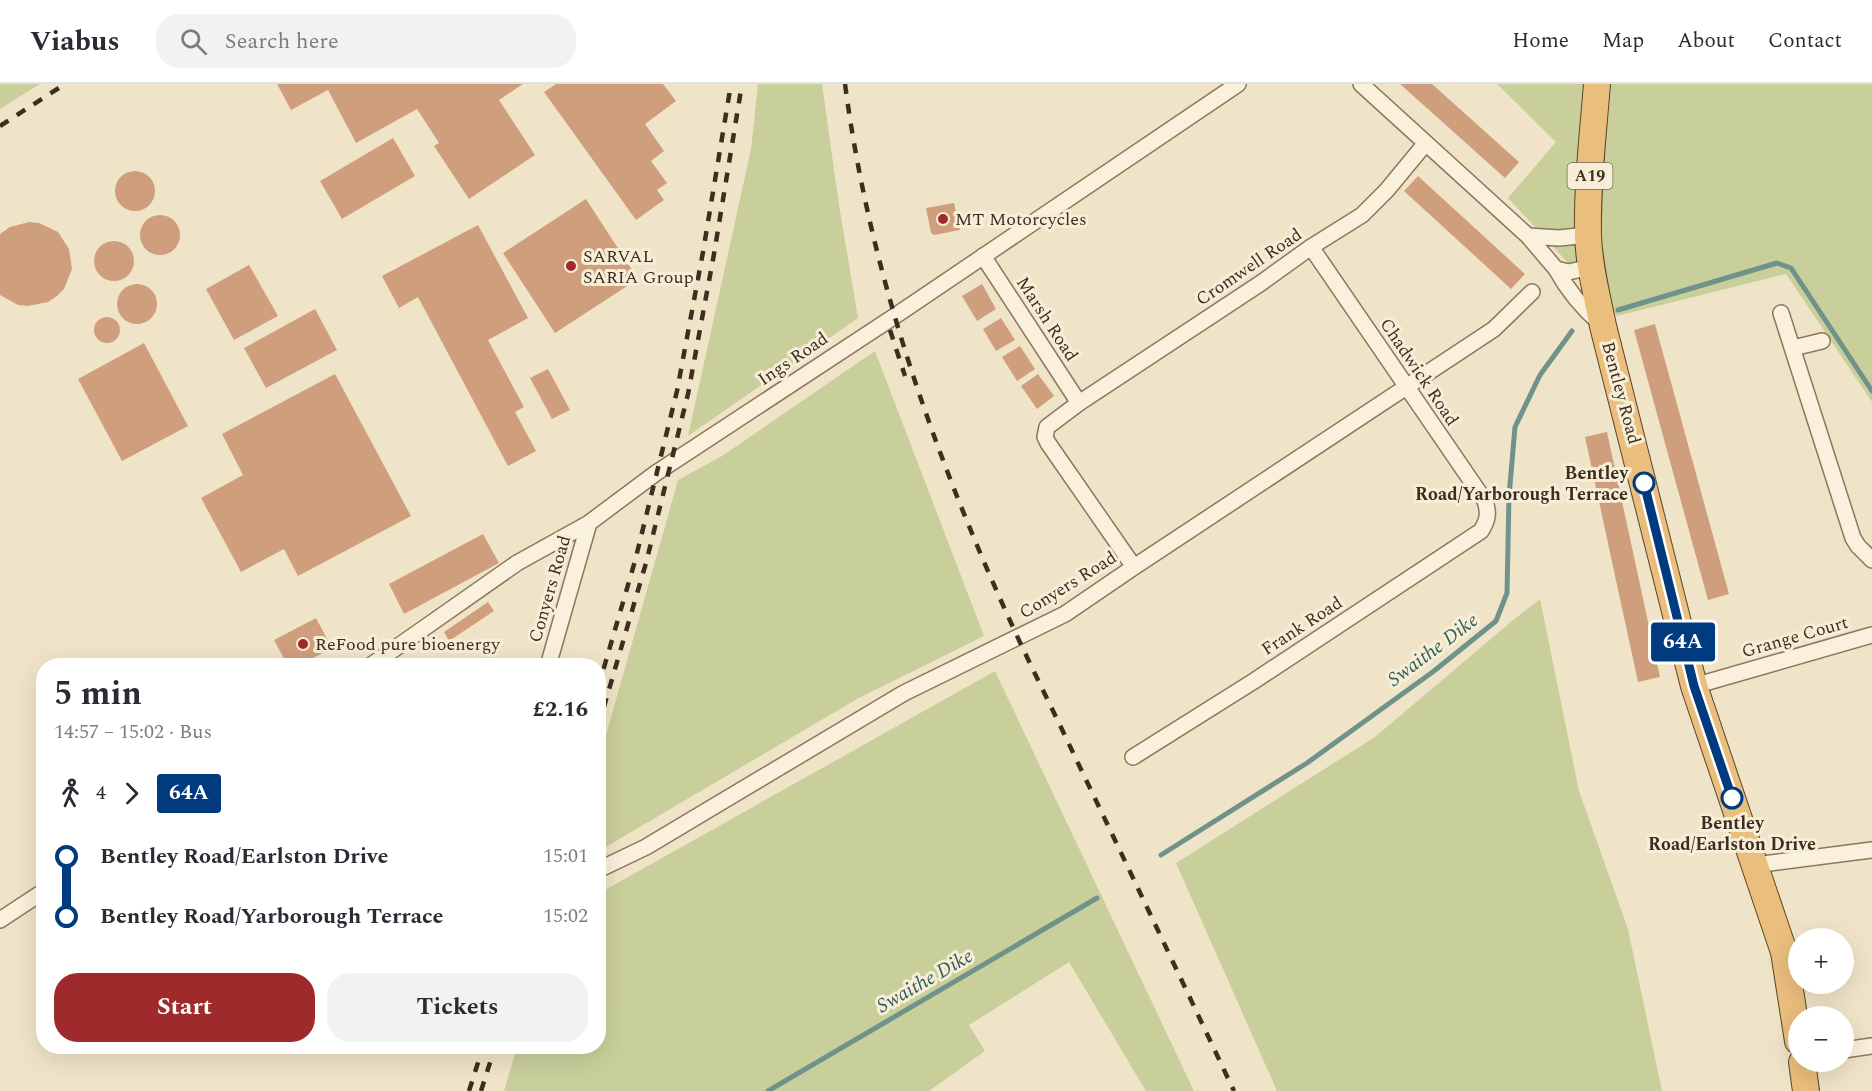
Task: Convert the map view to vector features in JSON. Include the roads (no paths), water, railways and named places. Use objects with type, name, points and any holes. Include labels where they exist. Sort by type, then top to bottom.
[{"type":"highway","name":"Bentley Road","points":[[1597,84],[1588,235],[1603,326],[1694,686],[1784,952],[1792,1006]]},
{"type":"highway","points":[[1803,1072],[1806,1091]]},
{"type":"street","name":"Ings Road","points":[[381,658],[517,563],[589,523],[656,473],[895,316],[1238,84]]},
{"type":"street","points":[[1361,84],[1528,237],[1556,269],[1565,285],[1584,309],[1603,326]]},
{"type":"street","name":"Cromwell Road","points":[[1134,567],[1045,437],[1047,427],[1311,247],[1362,215],[1387,190],[1425,144]]},
{"type":"street","points":[[1528,237],[1560,238],[1588,235]]},
{"type":"street","name":"Chadwick Road","points":[[1311,247],[1485,501],[1488,510],[1487,521]]},
{"type":"street","name":"Marsh Road","points":[[983,256],[1079,404]]},
{"type":"street","points":[[1556,269],[1568,272],[1592,267]]},
{"type":"street","name":"Conyers Road","points":[[606,866],[646,847],[904,693],[1065,614],[1494,329],[1532,292]]},
{"type":"street","points":[[1781,314],[1853,538],[1872,560]]},
{"type":"street","points":[[1792,348],[1822,341]]},
{"type":"street","name":"Frank Road","points":[[1133,757],[1370,606],[1481,531],[1487,521]]},
{"type":"street","name":"Conyers Road","points":[[550,658],[589,523]]},
{"type":"street","name":"Grange Court","points":[[1694,686],[1872,634]]},
{"type":"street","points":[[1755,865],[1872,850]]},
{"type":"street","points":[[0,920],[36,896]]},
{"type":"street","points":[[1854,1049],[1872,1046]]},
{"type":"waterway","name":"Swaithe Dike","points":[[1618,310],[1777,263],[1791,268],[1872,391]]},
{"type":"waterway","name":"Swaithe Dike","points":[[1161,855],[1307,763],[1434,671],[1496,621],[1507,593],[1509,496],[1515,427],[1540,375],[1572,331]]},
{"type":"waterway","name":"Swaithe Dike","points":[[768,1091],[1097,898]]},
{"type":"railway","points":[[0,126],[65,84]]},
{"type":"railway","points":[[606,661],[635,561],[677,391],[731,84]]},
{"type":"railway","points":[[606,700],[646,563],[688,394],[742,84]]},
{"type":"railway","points":[[845,84],[856,153],[887,288],[906,355],[953,486],[1015,632],[1234,1091]]},
{"type":"railway","points":[[890,330],[905,376]]},
{"type":"railway","points":[[469,1091],[481,1054]]},
{"type":"railway","points":[[481,1091],[493,1054]]},
{"type":"place","name":"MT Motorcycles","points":[[943,219]]},
{"type":"place","name":"SARVAL SARIA Group","points":[[571,266]]},
{"type":"place","name":"Bentley Road/Yarborough Terrace","points":[[1644,483]]},
{"type":"place","name":"ReFood pure bioenergy","points":[[303,644]]},
{"type":"place","name":"Bentley Road/Earlston Drive","points":[[1732,798]]}]
